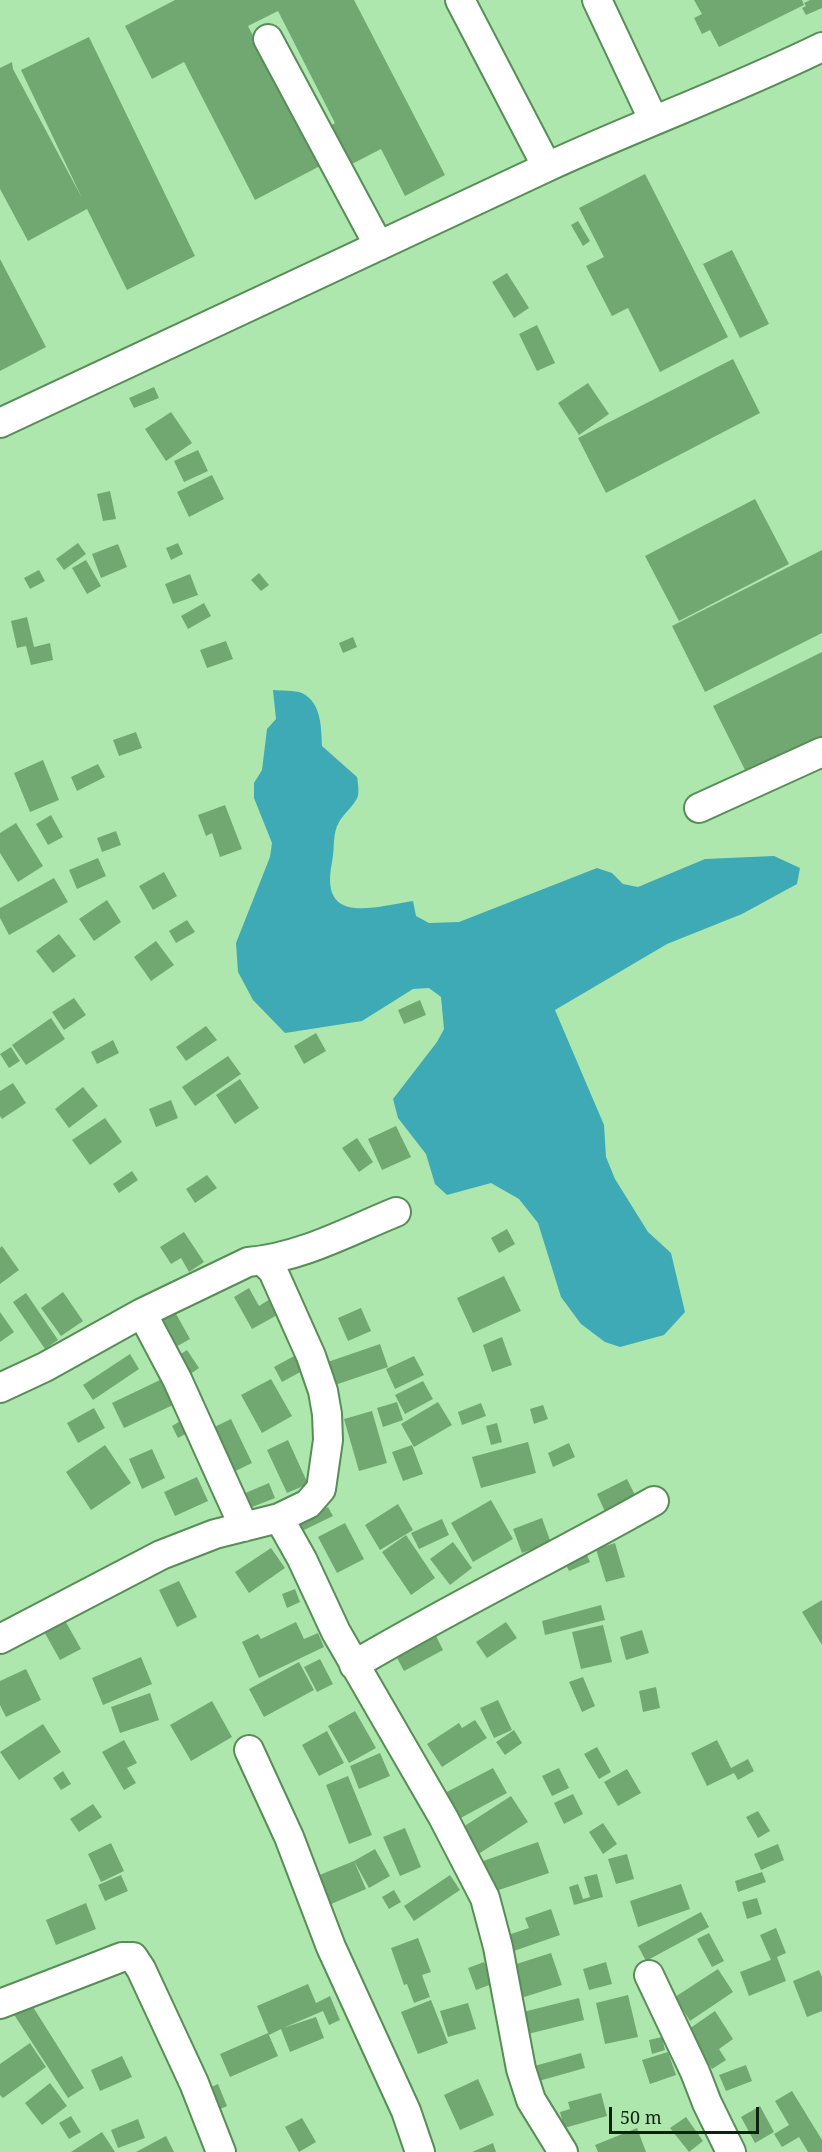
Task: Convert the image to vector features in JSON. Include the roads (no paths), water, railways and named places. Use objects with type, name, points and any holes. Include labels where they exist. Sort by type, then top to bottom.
[{"type":"street","points":[[460,0],[547,167]]},
{"type":"street","points":[[597,0],[653,119]]},
{"type":"street","points":[[268,39],[379,246]]},
{"type":"street","points":[[0,423],[547,167],[822,47]]},
{"type":"street","points":[[699,808],[822,752]]},
{"type":"street","points":[[0,1388],[45,1367],[142,1313],[249,1262],[296,1253],[396,1212]]},
{"type":"street","points":[[0,1639],[161,1555],[215,1534],[279,1518],[308,1504],[321,1489],[328,1440],[323,1391],[311,1356],[273,1271],[263,1261]]},
{"type":"street","points":[[142,1313],[177,1378],[244,1527]]},
{"type":"street","points":[[354,1665],[409,1632],[556,1556],[654,1501]]},
{"type":"street","points":[[279,1518],[302,1559],[336,1632],[443,1817],[485,1898],[498,1947],[521,2069],[531,2100],[562,2152]]},
{"type":"street","points":[[249,1750],[289,1837],[331,1947],[406,2111],[420,2152]]},
{"type":"street","points":[[0,2004],[122,1957],[133,1957],[141,1969],[194,2083],[221,2152]]},
{"type":"street","points":[[649,1975],[731,2152]]},
{"type":"water","points":[[273,690],[299,692],[309,697],[319,716],[322,746],[357,777],[358,796],[339,822],[334,836],[330,882],[334,896],[341,904],[353,908],[366,908],[413,901],[416,916],[429,923],[459,922],[597,868],[612,873],[623,884],[638,887],[705,859],[774,856],[800,868],[797,884],[742,914],[667,944],[555,1010],[604,1125],[606,1157],[615,1179],[648,1232],[671,1253],[685,1312],[664,1335],[620,1347],[605,1342],[581,1324],[561,1297],[538,1223],[519,1199],[491,1183],[447,1195],[435,1184],[426,1154],[398,1118],[393,1099],[437,1042],[444,1029],[441,997],[429,988],[413,989],[362,1021],[285,1033],[253,1000],[238,972],[236,943],[270,857],[272,843],[254,798],[254,783],[262,770],[267,729],[276,719]]}]
